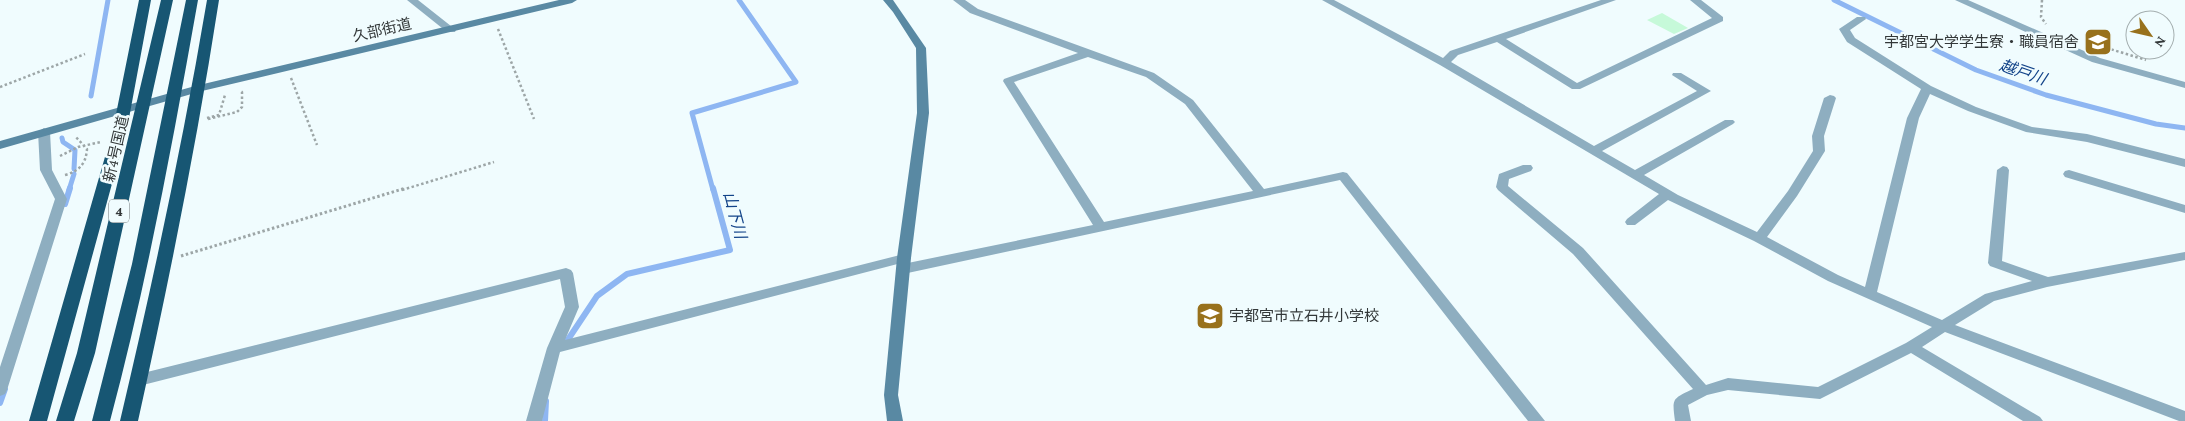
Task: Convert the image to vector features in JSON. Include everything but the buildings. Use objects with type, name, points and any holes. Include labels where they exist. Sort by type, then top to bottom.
[{"type":"highway","points":[[38,421],[120,128],[145,0]]},
{"type":"highway","name":"新4号国道","points":[[65,421],[86,353],[167,0]]},
{"type":"highway","name":"4","points":[[101,421],[122,346],[157,187],[192,0]]},
{"type":"highway","points":[[129,421],[166,260],[199,88],[213,0]]},
{"type":"street","points":[[412,0],[451,30]]},
{"type":"street","name":"久部街道","points":[[0,146],[199,88],[572,0]]},
{"type":"street","points":[[888,0],[897,10],[921,48],[923,113],[904,264],[891,395],[895,421]]},
{"type":"street","points":[[958,0],[974,11],[1150,75],[1189,102],[1261,194]]},
{"type":"street","points":[[1327,0],[1444,63],[1667,194],[1759,238],[1833,278],[1942,326],[2185,417]]},
{"type":"street","points":[[1444,63],[1454,53],[1611,0]]},
{"type":"street","points":[[1498,38],[1576,87],[1719,19],[1695,0]]},
{"type":"street","points":[[1960,0],[2096,60],[2185,85]]},
{"type":"street","points":[[1861,19],[1844,29],[1851,40],[1927,88],[1972,109],[2030,130],[2087,138],[2185,163]]},
{"type":"street","points":[[1088,53],[1008,81],[1101,227]]},
{"type":"street","points":[[1593,151],[1705,92],[1676,75]]},
{"type":"street","points":[[1870,294],[1913,118],[1927,88]]},
{"type":"street","points":[[1759,238],[1793,193],[1819,151],[1818,136],[1830,98]]},
{"type":"street","points":[[1635,175],[1729,122]]},
{"type":"street","points":[[0,390],[62,200],[46,170],[44,132]]},
{"type":"street","points":[[1527,168],[1503,177],[1502,188],[1578,251],[1703,391]]},
{"type":"street","points":[[2003,170],[1995,262],[2047,282]]},
{"type":"street","points":[[2069,174],[2185,208]]},
{"type":"street","points":[[554,348],[904,264],[1101,227],[1343,176],[1537,421]]},
{"type":"street","points":[[1631,222],[1667,194]]},
{"type":"street","points":[[1683,421],[1680,402],[1703,391],[1728,384],[1820,393],[1911,347],[1990,297],[2047,282],[2185,256]]},
{"type":"street","points":[[139,380],[566,273],[572,307],[554,348],[534,421]]},
{"type":"street","points":[[1911,347],[2035,421]]},
{"type":"path","points":[[2042,0],[2041,17],[2051,27]]},
{"type":"path","points":[[494,19],[534,119]]},
{"type":"path","points":[[2096,45],[2152,62]]},
{"type":"path","points":[[0,86],[85,54]]},
{"type":"path","points":[[287,68],[317,145]]},
{"type":"path","points":[[208,119],[237,112],[242,107],[242,92],[234,90]]},
{"type":"path","points":[[219,115],[225,94]]},
{"type":"path","points":[[60,174],[66,175],[81,169],[86,161],[87,149],[74,134]]},
{"type":"path","points":[[56,162],[60,156],[78,147]]},
{"type":"path","points":[[166,260],[494,162]]},
{"type":"green space","points":[[1662,13],[1688,28],[1674,34],[1647,20]]},
{"type":"waterway","points":[[91,96],[108,0]]},
{"type":"waterway","name":"山下川","points":[[713,190],[692,113],[796,82],[739,0]]},
{"type":"waterway","name":"越戸川","points":[[1834,0],[1976,70],[2046,95],[2156,124],[2185,128]]},
{"type":"waterway","points":[[62,138],[63,142],[75,150],[74,169]]},
{"type":"waterway","points":[[69,190],[74,174]]},
{"type":"waterway","points":[[65,204],[70,188]]},
{"type":"waterway","name":"山下川","points":[[565,344],[597,296],[627,274],[730,250],[713,188]]},
{"type":"waterway","points":[[0,403],[5,389]]},
{"type":"waterway","name":"山下川","points":[[545,421],[546,401]]},
{"type":"place","name":"宇都宮大学学生寮・職員宿舎","points":[[2098,42]]},
{"type":"place","name":"宇都宮市立石井小学校","points":[[1210,316]]}]
